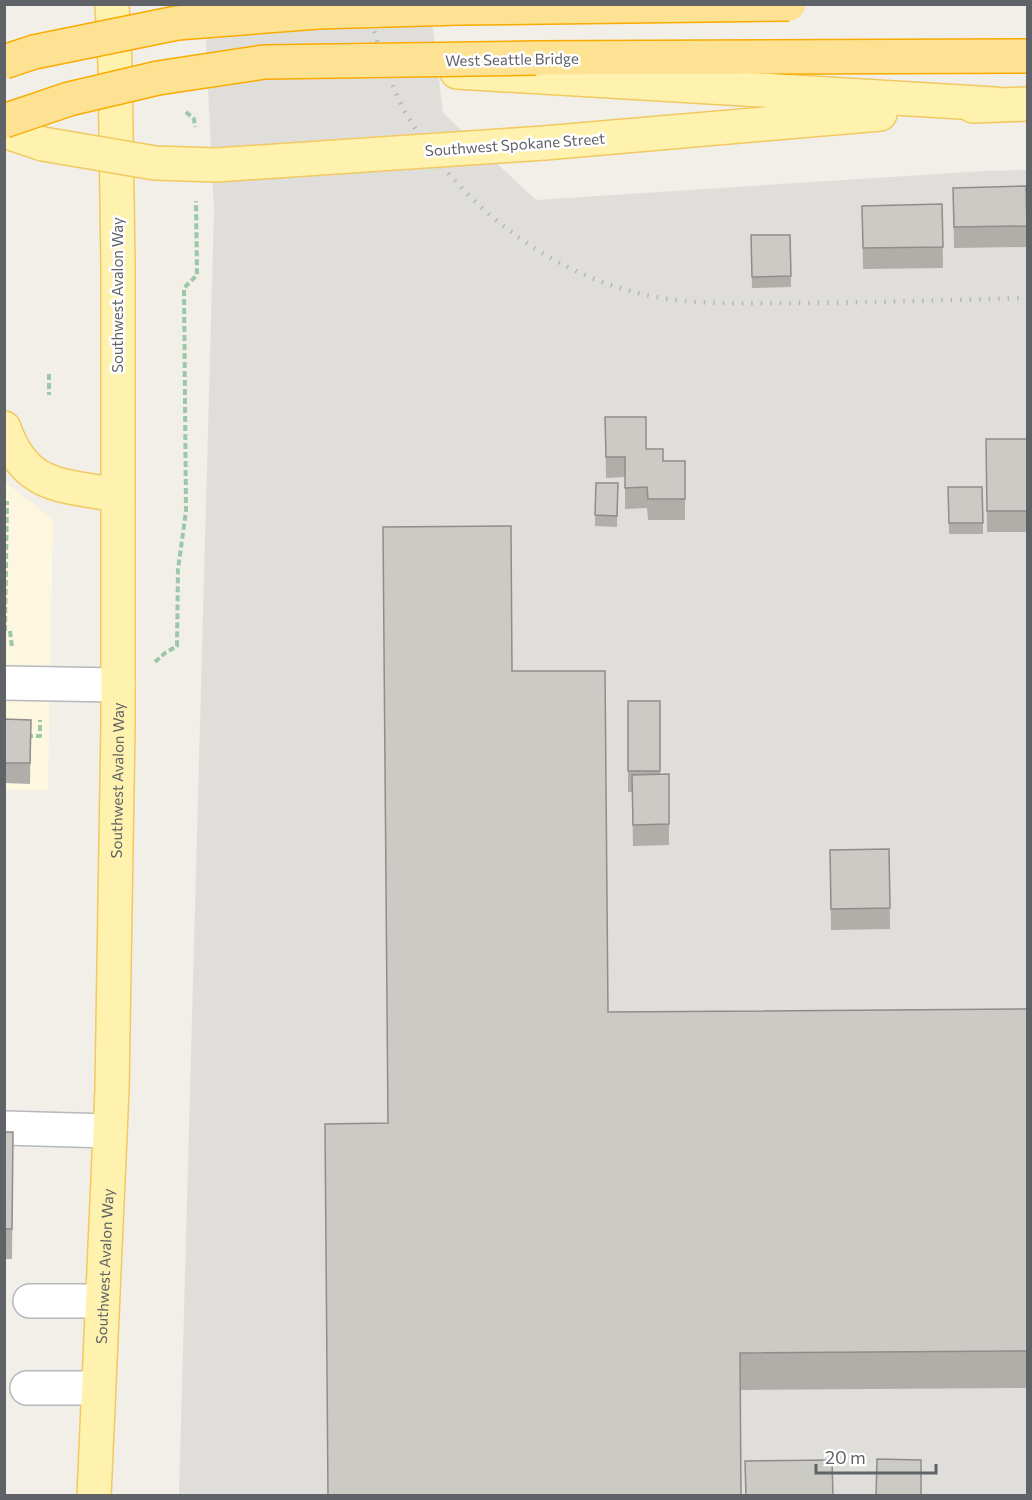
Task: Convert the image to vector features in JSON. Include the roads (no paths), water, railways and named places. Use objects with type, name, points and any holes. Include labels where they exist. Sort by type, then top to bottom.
[{"type":"highway","points":[[4,62],[34,52],[177,23],[318,12],[789,4]]},
{"type":"highway","name":"West Seattle Bridge","points":[[4,121],[69,99],[158,78],[264,62],[536,58],[1028,56]]},
{"type":"main road","name":"Southwest Avalon Way","points":[[94,1496],[110,1131],[118,685],[118,254],[112,4]]},
{"type":"main road","points":[[115,65],[250,61],[994,104]]},
{"type":"main road","name":"Southwest Spokane Street","points":[[4,131],[43,144],[155,163],[216,165],[544,142],[994,104],[1028,104]]},
{"type":"main road","points":[[4,428],[11,447],[24,465],[40,478],[66,486],[117,495]]},
{"type":"street","points":[[4,683],[118,685]]},
{"type":"street","points":[[4,1128],[110,1131]]},
{"type":"street","points":[[30,1301],[102,1302]]},
{"type":"street","points":[[27,1388],[98,1388]]},
{"type":"railway","points":[[366,4],[394,89],[407,115],[429,148],[481,207],[512,233],[545,255],[580,273],[617,287],[656,297],[705,302],[1028,298]]}]
